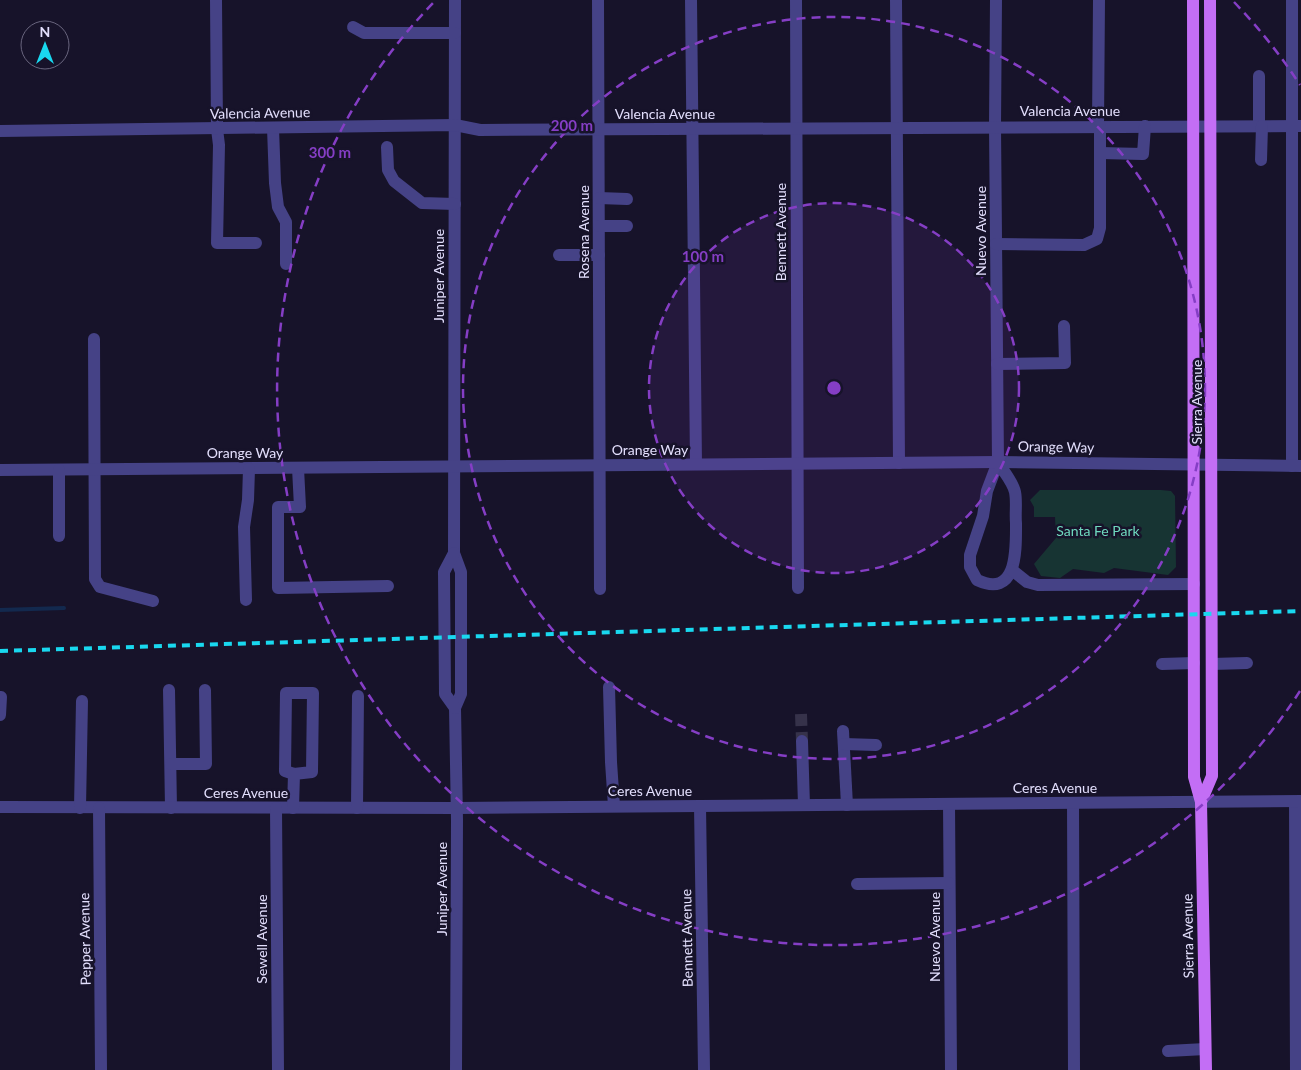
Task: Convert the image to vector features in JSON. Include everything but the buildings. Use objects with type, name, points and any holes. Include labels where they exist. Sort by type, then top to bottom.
[{"type":"main road","name":"Sierra Avenue","points":[[1193,0],[1194,777],[1201,802],[1206,1070]]},
{"type":"main road","name":"Sierra Avenue","points":[[1201,802],[1212,776],[1210,0]]},
{"type":"street","points":[[216,0],[217,128],[220,145],[216,243],[256,243]]},
{"type":"street","name":"Juniper Avenue","points":[[455,0],[454,553],[461,572],[461,694],[455,708],[457,808],[456,1070]]},
{"type":"street","name":"Rosena Avenue","points":[[598,0],[600,589]]},
{"type":"street","points":[[691,0],[696,464]]},
{"type":"street","name":"Bennett Avenue","points":[[796,0],[798,588]]},
{"type":"street","points":[[896,0],[899,463]]},
{"type":"street","name":"Nuevo Avenue","points":[[996,0],[995,126],[998,462]]},
{"type":"street","points":[[996,244],[1084,245],[1096,238],[1100,228],[1099,0]]},
{"type":"street","points":[[1292,0],[1297,126],[1291,182],[1297,404],[1296,466]]},
{"type":"street","points":[[353,27],[364,33],[455,33]]},
{"type":"street","points":[[1259,76],[1260,160]]},
{"type":"street","name":"Valencia Avenue","points":[[0,131],[455,126],[480,130],[1297,126]]},
{"type":"street","points":[[1100,153],[1142,154],[1146,126]]},
{"type":"street","points":[[274,128],[275,183],[278,207],[286,222],[286,264]]},
{"type":"street","points":[[387,147],[388,170],[394,181],[422,203],[455,204]]},
{"type":"street","points":[[599,198],[627,199]]},
{"type":"street","points":[[599,226],[627,226]]},
{"type":"street","points":[[559,255],[599,255]]},
{"type":"street","points":[[997,364],[1065,363],[1064,326]]},
{"type":"street","points":[[94,339],[95,579],[100,587],[153,601]]},
{"type":"street","points":[[998,462],[1015,491],[1016,556],[1012,570],[1006,579],[995,584],[976,580],[970,567],[970,555],[983,516],[987,491],[998,462]]},
{"type":"street","name":"Orange Way","points":[[0,470],[998,462],[1296,466]]},
{"type":"street","points":[[246,600],[244,527],[248,500],[249,468]]},
{"type":"street","points":[[298,468],[300,507],[278,507],[278,588],[388,586]]},
{"type":"street","points":[[59,470],[59,536]]},
{"type":"street","points":[[1012,570],[1028,582],[1038,585],[1194,584]]},
{"type":"street","points":[[1162,664],[1194,663]]},
{"type":"street","points":[[1212,664],[1247,663]]},
{"type":"street","points":[[609,687],[610,762],[614,806]]},
{"type":"street","points":[[169,690],[171,808]]},
{"type":"street","points":[[170,764],[206,764],[205,690]]},
{"type":"street","points":[[286,693],[314,693],[312,772],[294,774],[285,771],[286,693]]},
{"type":"street","points":[[0,696],[0,715]]},
{"type":"street","points":[[357,808],[358,696]]},
{"type":"street","points":[[80,808],[82,701]]},
{"type":"street","points":[[847,805],[843,738],[876,745]]},
{"type":"street","points":[[802,741],[804,805]]},
{"type":"street","points":[[294,774],[294,808]]},
{"type":"street","points":[[1296,1070],[1298,801]]},
{"type":"street","name":"Ceres Avenue","points":[[0,807],[457,808],[1298,801]]},
{"type":"street","points":[[1073,803],[1074,1070]]},
{"type":"street","name":"Nuevo Avenue","points":[[949,804],[951,1070]]},
{"type":"street","name":"Bennett Avenue","points":[[700,806],[704,1070]]},
{"type":"street","name":"Pepper Avenue","points":[[99,808],[101,1070]]},
{"type":"street","name":"Sewell Avenue","points":[[276,808],[278,1070]]},
{"type":"street","points":[[858,884],[950,883]]},
{"type":"street","points":[[1168,1051],[1205,1050]]},
{"type":"green space","name":"Santa Fe Park","points":[[1040,490],[1171,491],[1175,496],[1176,567],[1168,575],[1114,568],[1104,573],[1073,569],[1060,578],[1041,576],[1034,564],[1056,538],[1055,517],[1034,517],[1034,507],[1030,500]]},
{"type":"waterway","points":[[0,610],[64,608]]},
{"type":"tunnel","points":[[801,714],[802,741]]},
{"type":"railway","points":[[0,651],[1301,611]]}]
